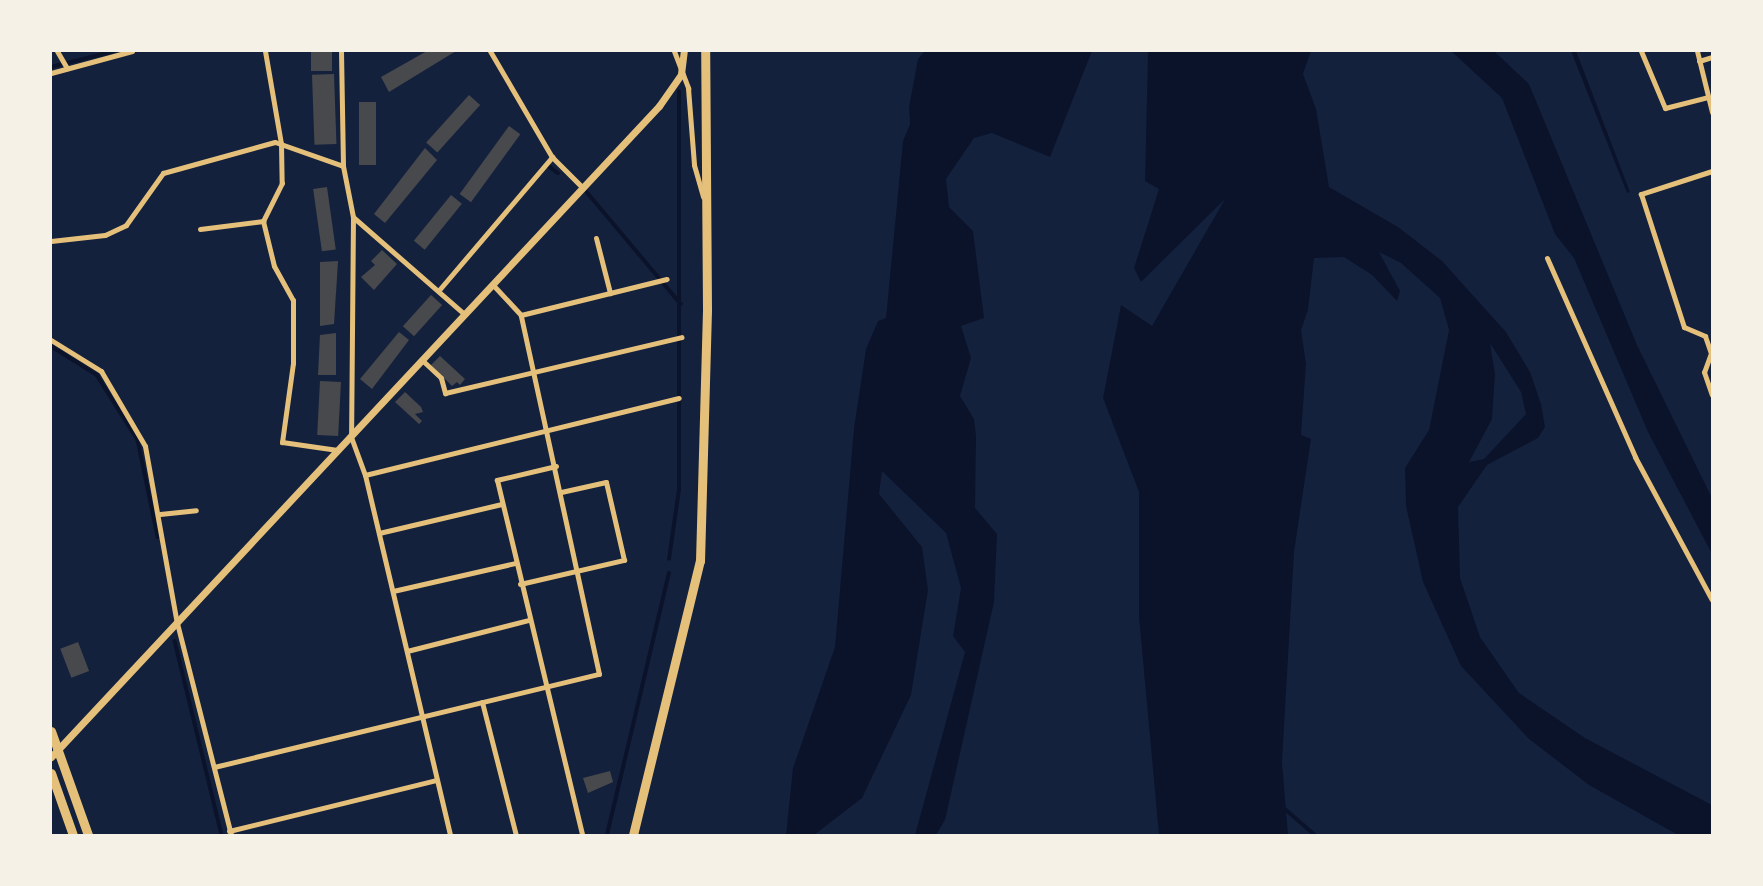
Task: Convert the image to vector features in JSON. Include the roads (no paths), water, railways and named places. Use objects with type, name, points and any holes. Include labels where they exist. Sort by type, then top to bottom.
[{"type":"main road","points":[[633,835],[689,621],[700,561],[707,212],[705,51]]},
{"type":"main road","points":[[51,731],[54,753],[88,835]]},
{"type":"main road","points":[[51,773],[73,835]]},
{"type":"street","points":[[58,51],[67,68]]},
{"type":"street","points":[[51,73],[132,51]]},
{"type":"street","points":[[265,51],[281,144],[282,183],[263,221],[274,266],[293,300],[293,363],[282,442],[337,450]]},
{"type":"street","points":[[341,51],[343,166],[353,217],[351,437],[365,475],[450,835]]},
{"type":"street","points":[[490,51],[552,157],[583,188]]},
{"type":"street","points":[[674,51],[688,88],[694,164],[707,212]]},
{"type":"street","points":[[54,753],[659,106],[681,74],[684,51]]},
{"type":"street","points":[[1642,51],[1665,108],[1708,97]]},
{"type":"street","points":[[1697,51],[1712,112]]},
{"type":"street","points":[[1699,61],[1712,57]]},
{"type":"street","points":[[51,241],[105,235],[126,225],[163,173],[275,142],[343,166]]},
{"type":"street","points":[[439,290],[552,157]]},
{"type":"street","points":[[1712,171],[1641,194],[1684,327],[1706,336],[1711,353],[1704,372],[1712,395]]},
{"type":"street","points":[[353,217],[464,314]]},
{"type":"street","points":[[200,229],[263,221]]},
{"type":"street","points":[[596,238],[610,293]]},
{"type":"street","points":[[1547,258],[1635,457],[1712,600]]},
{"type":"street","points":[[521,315],[667,279]]},
{"type":"street","points":[[214,767],[599,674],[562,492],[521,315],[493,285]]},
{"type":"street","points":[[422,360],[441,378],[445,393],[681,337]]},
{"type":"street","points":[[51,340],[101,371],[138,428],[160,514],[177,623],[230,833],[436,780]]},
{"type":"street","points":[[365,475],[679,398]]},
{"type":"street","points":[[556,466],[497,480],[528,620],[582,835]]},
{"type":"street","points":[[520,584],[624,560],[606,482],[562,492]]},
{"type":"street","points":[[379,533],[502,504]]},
{"type":"street","points":[[160,514],[196,510]]},
{"type":"street","points":[[393,592],[515,563]]},
{"type":"street","points":[[407,651],[528,620]]},
{"type":"street","points":[[482,702],[516,835]]},
{"type":"water","points":[[925,51],[1092,51],[1050,157],[992,133],[974,138],[946,179],[949,207],[973,231],[984,318],[961,326],[971,358],[960,396],[974,419],[975,508],[997,534],[994,602],[945,820],[936,835],[915,835],[965,652],[953,636],[961,588],[946,533],[882,471],[879,494],[922,547],[928,590],[911,695],[862,798],[814,835],[786,835],[793,768],[835,647],[854,428],[866,349],[878,321],[886,318],[903,141],[910,124],[909,107],[918,59]]},
{"type":"water","points":[[1148,51],[1311,51],[1303,74],[1316,109],[1329,187],[1398,227],[1442,261],[1506,332],[1530,372],[1541,404],[1545,427],[1538,438],[1487,465],[1458,507],[1460,578],[1480,637],[1519,693],[1585,738],[1712,805],[1712,835],[1678,835],[1589,785],[1529,739],[1461,666],[1423,582],[1406,506],[1405,468],[1429,430],[1449,330],[1440,298],[1401,263],[1379,252],[1400,291],[1397,301],[1372,275],[1344,257],[1314,258],[1308,310],[1301,330],[1306,364],[1301,435],[1311,439],[1294,552],[1282,762],[1288,835],[1159,835],[1139,617],[1139,492],[1103,398],[1121,305],[1152,326],[1225,199],[1141,282],[1134,268],[1159,189],[1145,181]],"holes":[[[1490,343],[1521,392],[1526,414],[1484,459],[1469,462],[1492,419],[1495,374]]]},
{"type":"water","points":[[1451,51],[1494,51],[1529,84],[1637,345],[1712,498],[1712,554],[1648,432],[1574,258],[1555,234],[1502,98]]},
{"type":"water","points":[[1571,51],[1576,51],[1630,192],[1627,193]]},
{"type":"waterway","points":[[51,67],[115,51]]},
{"type":"waterway","points":[[669,559],[679,490],[679,92]]},
{"type":"waterway","points":[[550,167],[558,173]]},
{"type":"waterway","points":[[587,192],[681,304]]},
{"type":"waterway","points":[[51,346],[97,375],[138,440],[158,537]]},
{"type":"waterway","points":[[607,835],[669,573]]},
{"type":"waterway","points":[[175,641],[222,835]]},
{"type":"waterway","points":[[1283,807],[1315,835]]}]
